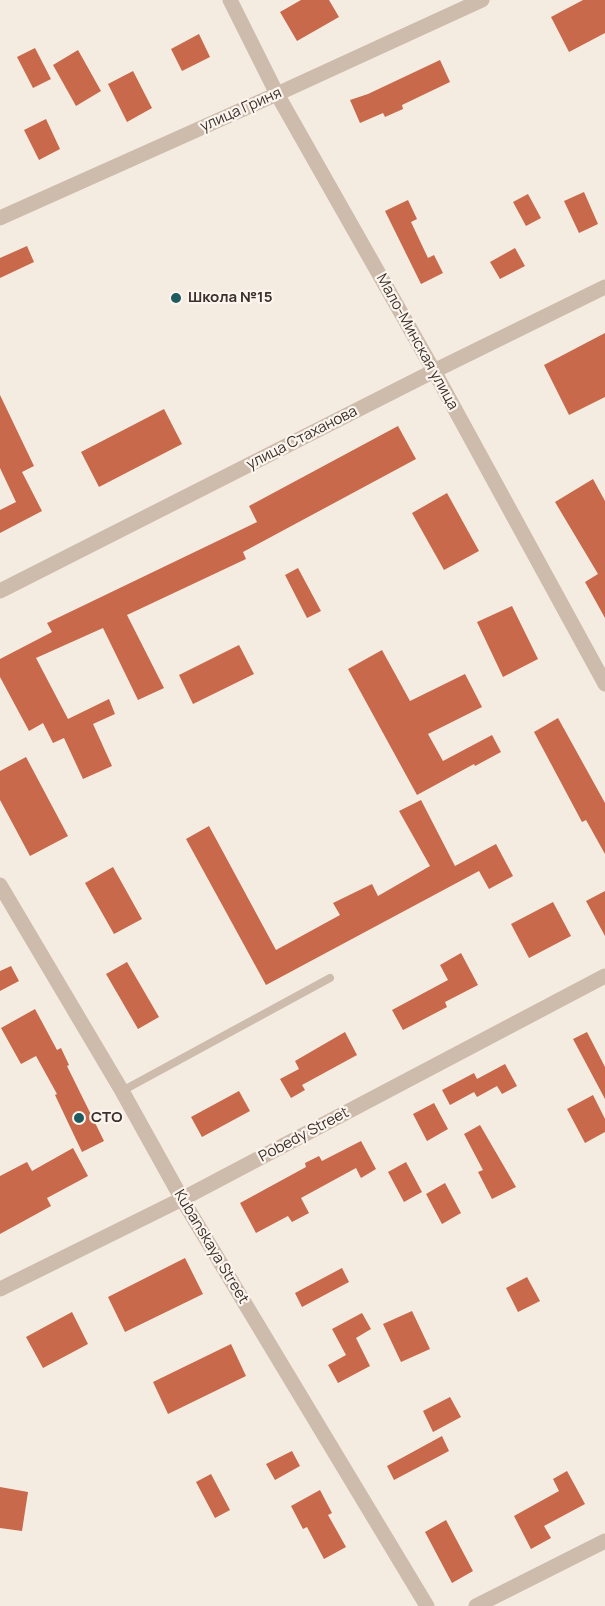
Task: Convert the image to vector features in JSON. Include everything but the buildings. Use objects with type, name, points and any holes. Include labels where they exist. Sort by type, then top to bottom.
[{"type":"street","name":"Мало-Минская улица","points":[[230,0],[277,94],[434,371],[605,684]]},
{"type":"street","name":"улица Гриня","points":[[0,218],[482,0]]},
{"type":"street","name":"улица Стаханова","points":[[0,591],[605,286]]},
{"type":"street","name":"Kubanskaya Street","points":[[0,885],[122,1091],[182,1199],[427,1606]]},
{"type":"street","name":"Pobedy Street","points":[[0,1289],[182,1199],[605,976]]},
{"type":"street","points":[[477,1606],[605,1541]]},
{"type":"lane","points":[[122,1091],[330,978]]},
{"type":"place","name":"Школа №15","points":[[176,298]]},
{"type":"place","name":"СТО","points":[[79,1118]]}]
